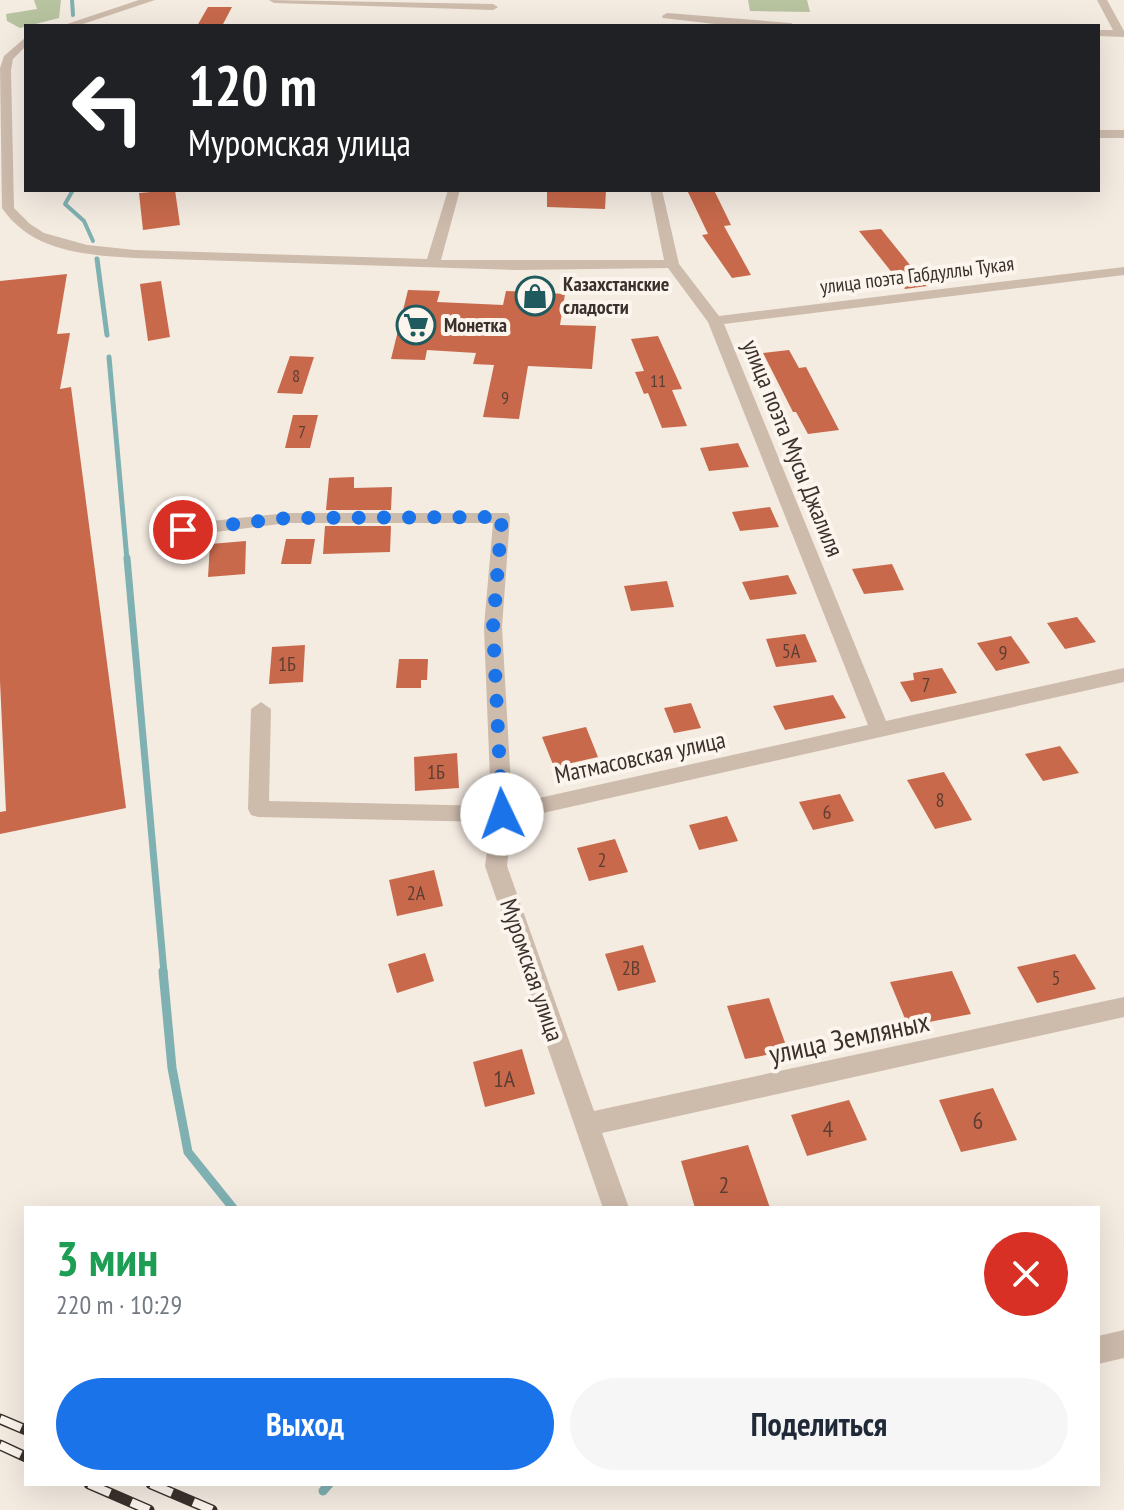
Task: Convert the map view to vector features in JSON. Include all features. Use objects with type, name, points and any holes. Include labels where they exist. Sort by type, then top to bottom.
[{"type":"street","points":[[72,24],[150,0]]},
{"type":"street","points":[[274,0],[494,4],[492,21]]},
{"type":"street","points":[[1102,0],[1122,34]]},
{"type":"street","points":[[667,16],[748,24]]},
{"type":"street","points":[[1100,33],[1122,34]]},
{"type":"street","points":[[24,42],[8,58],[5,70],[8,208],[15,218],[40,237],[83,248],[130,252],[593,268],[672,264]]},
{"type":"street","points":[[1100,134],[1124,134]]},
{"type":"street","points":[[433,264],[453,192]]},
{"type":"street","name":"улица поэта Мусы Джалиля","points":[[656,192],[672,264],[715,321],[880,730]]},
{"type":"street","name":"улица поэта Габдуллы Тукая","points":[[715,321],[1124,271]]},
{"type":"street","name":"Муромская улица","points":[[183,530],[287,518],[502,517],[493,627],[502,814],[496,866],[615,1206]]},
{"type":"street","name":"Матмасовская улица","points":[[261,709],[258,809],[502,814],[1124,675]]},
{"type":"street","name":"улица Земляных","points":[[586,1125],[1124,1007]]},
{"type":"street","points":[[1100,1350],[1124,1344]]},
{"type":"green space","points":[[34,0],[61,0],[59,18],[24,24],[20,28],[7,21],[6,14],[37,9]]},
{"type":"green space","points":[[748,0],[807,0],[810,12],[750,11]]},
{"type":"building","points":[[208,7],[232,7],[223,24],[198,24]]},
{"type":"building","points":[[175,192],[180,225],[143,230],[139,193]]},
{"type":"building","points":[[547,192],[606,192],[605,209],[547,207]]},
{"type":"building","points":[[688,192],[715,192],[731,225],[724,226],[751,275],[732,278],[702,235],[708,234]]},
{"type":"building","points":[[881,229],[927,286],[905,289],[859,231]]},
{"type":"building","points":[[67,274],[57,334],[70,333],[60,389],[71,387],[126,808],[0,834],[0,812],[6,811],[0,681],[0,281]]},
{"type":"building","points":[[161,281],[170,337],[148,341],[140,284]]},
{"type":"building","points":[[408,290],[440,291],[437,302],[503,305],[506,291],[565,294],[560,325],[596,326],[592,369],[528,366],[519,419],[483,417],[494,365],[473,364],[476,353],[427,350],[425,360],[391,359]]},
{"type":"building","points":[[658,336],[682,389],[672,390],[687,426],[662,428],[648,393],[644,394],[635,372],[644,371],[631,339]]},
{"type":"building","points":[[789,350],[799,368],[806,367],[839,430],[808,434],[796,412],[793,412],[763,353]]},
{"type":"building","points":[[290,356],[314,357],[302,394],[277,393]]},
{"type":"building","points":[[293,415],[318,415],[310,448],[285,448]]},
{"type":"building","points":[[738,443],[749,467],[709,471],[700,448]]},
{"type":"building","points":[[354,477],[354,488],[392,487],[391,510],[326,510],[329,478]]},
{"type":"building","points":[[770,507],[779,527],[740,531],[732,512]]},
{"type":"building","points":[[325,526],[391,526],[390,552],[323,554]]},
{"type":"building","points":[[286,539],[315,539],[311,564],[281,564]]},
{"type":"building","points":[[246,541],[245,574],[208,577],[210,544]]},
{"type":"building","points":[[892,564],[904,590],[864,594],[852,569]]},
{"type":"building","points":[[788,575],[797,594],[750,600],[742,582]]},
{"type":"building","points":[[667,581],[674,607],[631,611],[624,586]]},
{"type":"building","points":[[1077,617],[1096,642],[1065,649],[1047,623]]},
{"type":"building","points":[[805,634],[817,662],[776,667],[766,639]]},
{"type":"building","points":[[1011,636],[1030,663],[996,671],[977,643]]},
{"type":"building","points":[[305,645],[303,682],[269,684],[272,647]]},
{"type":"building","points":[[399,659],[428,659],[427,680],[421,680],[421,688],[396,688]]},
{"type":"building","points":[[942,668],[957,693],[911,702],[900,682],[914,680],[913,673]]},
{"type":"building","points":[[833,695],[846,718],[785,730],[773,706]]},
{"type":"building","points":[[691,703],[701,728],[674,733],[664,708]]},
{"type":"building","points":[[586,727],[598,757],[554,767],[542,737]]},
{"type":"building","points":[[1060,746],[1079,773],[1043,781],[1025,754]]},
{"type":"building","points":[[457,753],[459,788],[415,791],[414,757]]},
{"type":"building","points":[[944,772],[972,820],[935,829],[907,780]]},
{"type":"building","points":[[840,794],[854,821],[813,830],[799,802]]},
{"type":"building","points":[[727,816],[738,841],[699,850],[689,825]]},
{"type":"building","points":[[615,839],[628,872],[589,881],[577,848]]},
{"type":"building","points":[[434,870],[443,906],[397,916],[389,880]]},
{"type":"building","points":[[643,945],[656,982],[618,991],[605,954]]},
{"type":"building","points":[[425,953],[434,981],[397,993],[388,964]]},
{"type":"building","points":[[1075,954],[1096,989],[1037,1003],[1017,967]]},
{"type":"building","points":[[952,971],[971,1014],[908,1026],[890,982]]},
{"type":"building","points":[[769,998],[788,1051],[745,1059],[727,1006]]},
{"type":"building","points":[[522,1049],[535,1094],[485,1107],[473,1062]]},
{"type":"building","points":[[993,1088],[1017,1140],[961,1152],[939,1100]]},
{"type":"building","points":[[849,1100],[867,1140],[807,1156],[791,1115]]},
{"type":"building","points":[[748,1145],[769,1206],[694,1206],[681,1161]]},
{"type":"waterway","points":[[72,0],[73,15]]},
{"type":"waterway","points":[[72,192],[65,204],[84,221],[93,241]]},
{"type":"waterway","points":[[97,259],[107,335]]},
{"type":"waterway","points":[[109,357],[127,560]]},
{"type":"waterway","points":[[127,558],[164,973]]},
{"type":"waterway","points":[[163,971],[172,1068],[188,1152],[231,1206]]},
{"type":"waterway","points":[[323,1491],[327,1486]]},
{"type":"railway","points":[[0,1419],[24,1429]]},
{"type":"railway","points":[[0,1445],[24,1456]]},
{"type":"railway","points":[[94,1486],[149,1510]]},
{"type":"railway","points":[[156,1486],[212,1510]]},
{"type":"place","name":"Казахстанские сладости","points":[[535,296]]},
{"type":"place","name":"Монетка","points":[[416,325]]},
{"type":"route","points":[[183,530],[287,518],[502,517],[493,627],[502,814]]}]
